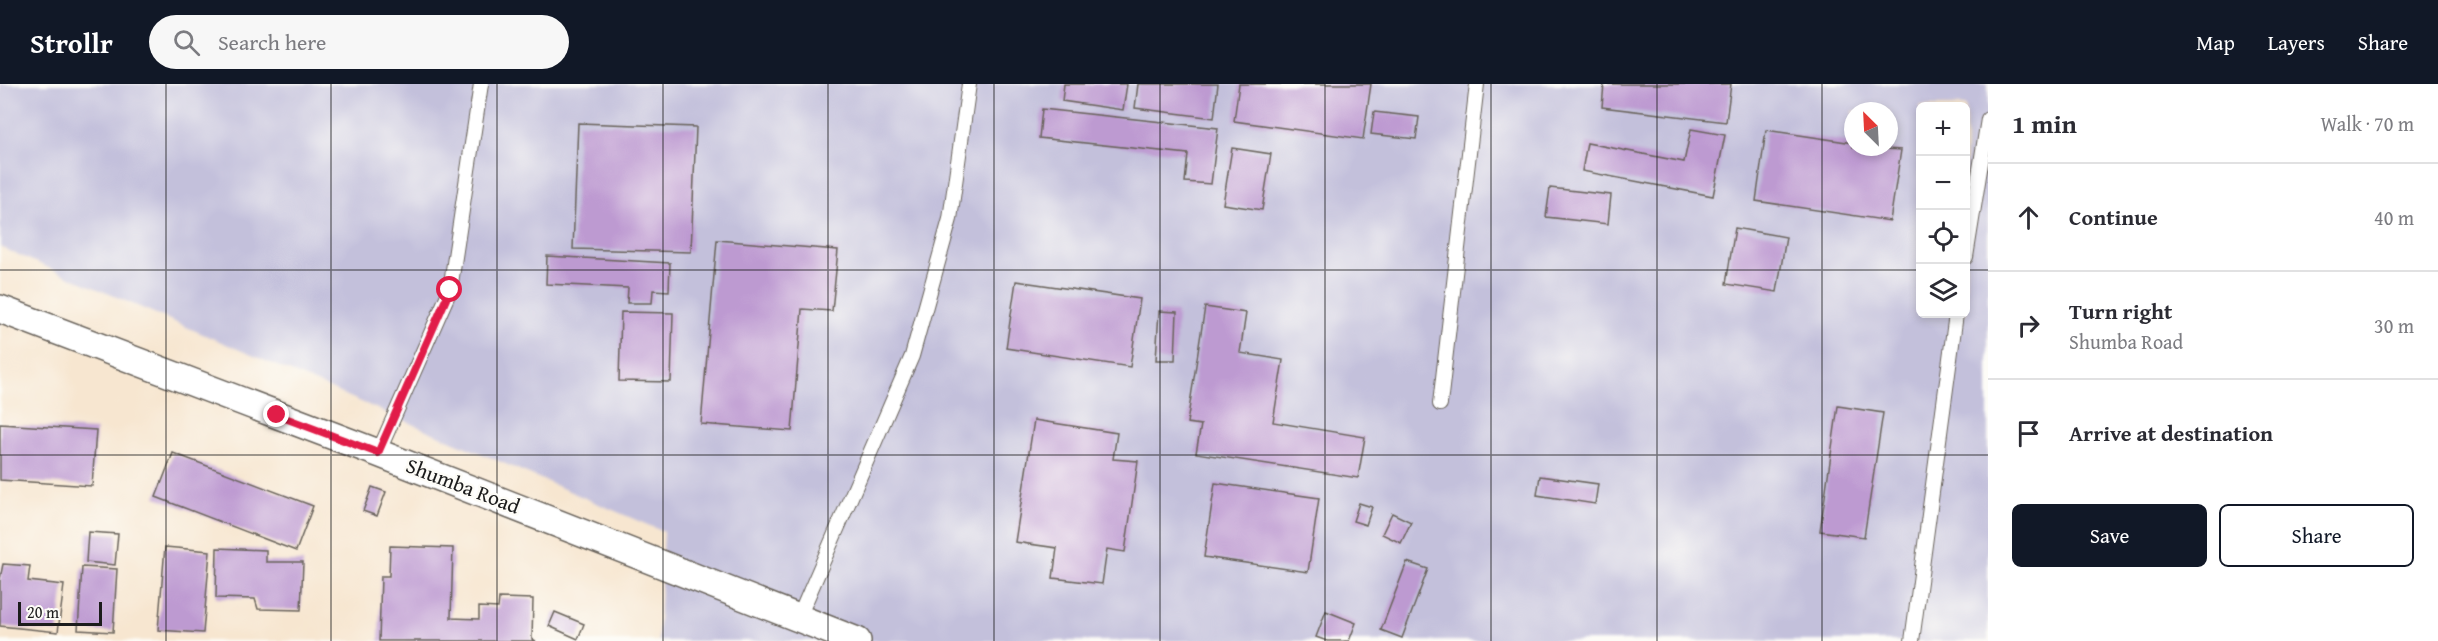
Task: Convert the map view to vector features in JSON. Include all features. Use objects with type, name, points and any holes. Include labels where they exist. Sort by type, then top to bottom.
[{"type":"street","name":"Shumba Road","points":[[0,309],[378,453],[800,617],[856,641]]},
{"type":"lane","points":[[378,453],[450,290],[481,84]]},
{"type":"lane","points":[[800,617],[912,356],[950,219],[969,84]]},
{"type":"lane","points":[[1440,404],[1477,84]]},
{"type":"lane","points":[[1970,227],[1988,119]]},
{"type":"lane","points":[[1912,641],[1955,318]]},
{"type":"shaded area","points":[[0,84],[1988,84],[1988,641],[658,641],[664,532],[0,247]]},
{"type":"building","points":[[1064,84],[1127,84],[1123,110],[1062,101]]},
{"type":"building","points":[[1138,84],[1218,84],[1214,118],[1135,108]]},
{"type":"building","points":[[1239,84],[1371,84],[1363,139],[1234,121]]},
{"type":"building","points":[[1604,84],[1731,84],[1726,122],[1602,107]]},
{"type":"building","points":[[1042,109],[1218,128],[1211,184],[1185,182],[1188,154],[1039,138]]},
{"type":"building","points":[[1374,112],[1419,117],[1416,139],[1371,134]]},
{"type":"building","points":[[578,123],[696,127],[691,252],[573,249]]},
{"type":"building","points":[[1691,129],[1725,135],[1713,196],[1582,171],[1587,143],[1684,162]]},
{"type":"building","points":[[1766,130],[1844,142],[1844,156],[1898,156],[1898,150],[1901,150],[1890,221],[1756,201]]},
{"type":"building","points":[[1232,148],[1271,154],[1262,210],[1223,204]]},
{"type":"building","points":[[1550,188],[1611,195],[1608,224],[1546,217]]},
{"type":"building","points":[[1735,228],[1786,237],[1777,292],[1726,284]]},
{"type":"building","points":[[717,240],[838,250],[832,311],[802,309],[792,431],[701,424]]},
{"type":"building","points":[[547,256],[670,263],[669,291],[653,290],[652,303],[627,303],[628,288],[546,284]]},
{"type":"building","points":[[1016,281],[1140,299],[1130,367],[1006,348]]},
{"type":"building","points":[[1205,307],[1246,313],[1240,353],[1283,360],[1273,422],[1365,437],[1358,478],[1196,453],[1201,425],[1187,423]]},
{"type":"building","points":[[1159,311],[1177,312],[1175,360],[1156,360]]},
{"type":"building","points":[[621,312],[673,313],[671,382],[619,381]]},
{"type":"building","points":[[1838,406],[1883,413],[1864,537],[1820,531]]},
{"type":"building","points":[[1034,420],[1117,433],[1113,459],[1138,461],[1125,552],[1107,549],[1102,584],[1053,578],[1057,548],[1015,542]]},
{"type":"building","points":[[0,424],[96,430],[92,486],[0,480]]},
{"type":"building","points":[[173,453],[313,506],[296,551],[156,497]]},
{"type":"building","points":[[1540,476],[1598,484],[1595,504],[1537,495]]},
{"type":"building","points":[[1215,483],[1319,498],[1308,572],[1204,557]]},
{"type":"building","points":[[372,487],[386,492],[377,516],[363,511]]},
{"type":"building","points":[[1359,503],[1372,507],[1366,525],[1353,521]]},
{"type":"building","points":[[1392,513],[1411,522],[1401,543],[1382,534]]},
{"type":"building","points":[[88,532],[118,534],[115,565],[86,562]]},
{"type":"building","points":[[390,546],[453,548],[451,618],[479,619],[479,607],[498,608],[499,598],[533,599],[532,639],[536,641],[379,641],[381,576],[389,576]]},
{"type":"building","points":[[165,547],[210,551],[203,633],[158,630]]},
{"type":"building","points":[[217,548],[266,550],[266,562],[303,562],[301,610],[258,609],[255,599],[216,598]]},
{"type":"building","points":[[1407,562],[1428,569],[1402,638],[1381,630]]},
{"type":"building","points":[[3,564],[30,566],[28,581],[64,585],[58,632],[0,626],[0,579]]},
{"type":"building","points":[[82,567],[117,569],[113,632],[78,630]]},
{"type":"building","points":[[1326,611],[1356,623],[1349,641],[1327,641],[1316,637]]},
{"type":"building","points":[[555,612],[584,624],[578,639],[549,626]]},
{"type":"route","points":[[277,415],[378,453],[450,290]]}]
